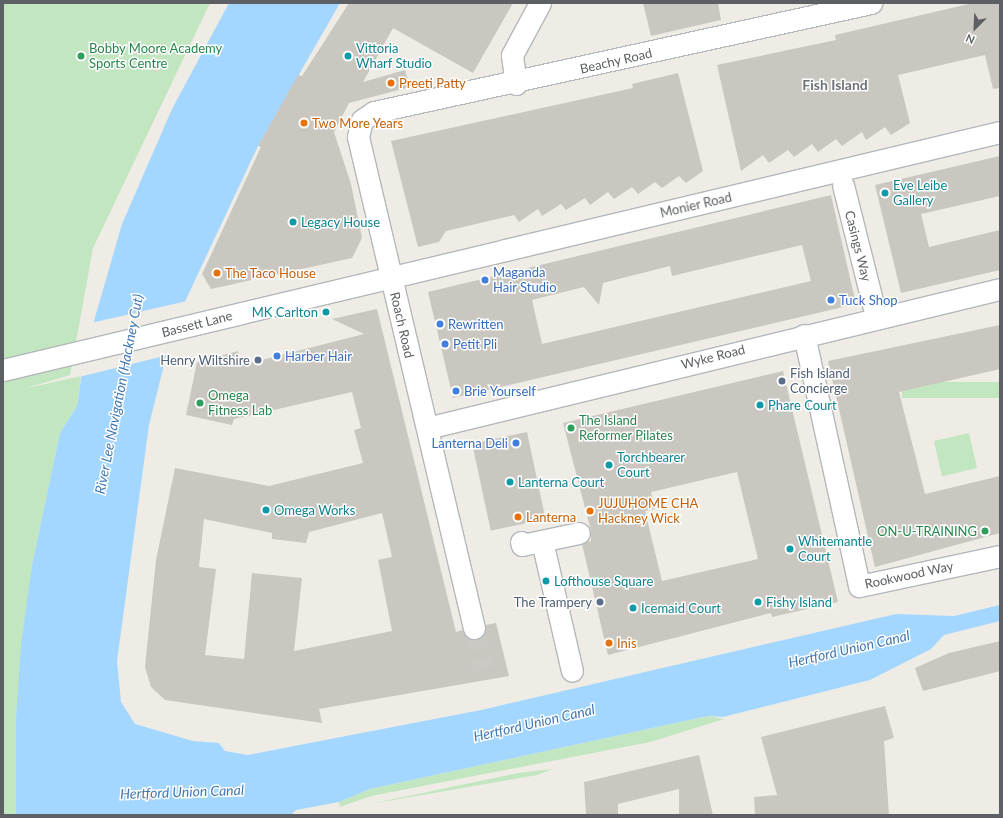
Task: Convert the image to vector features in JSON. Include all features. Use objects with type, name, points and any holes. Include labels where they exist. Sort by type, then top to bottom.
[{"type":"street","points":[[516,84],[512,55],[540,3]]},
{"type":"street","name":"Beachy Road","points":[[362,120],[374,112],[516,84],[871,3]]},
{"type":"street","name":"Roach Road","points":[[362,120],[358,137],[474,628]]},
{"type":"street","name":"Monier Road","points":[[391,277],[1000,132]]},
{"type":"street","name":"Casings Way","points":[[842,185],[874,308]]},
{"type":"street","name":"Bassett Lane","points":[[3,370],[192,326],[391,277]]},
{"type":"street","name":"Wyke Road","points":[[427,428],[804,335],[1000,289]]},
{"type":"street","name":"Rookwood Way","points":[[804,335],[824,422],[828,456],[835,474],[856,562],[859,586],[1000,556]]},
{"type":"street","points":[[521,542],[522,545],[579,533]]},
{"type":"street","points":[[542,541],[572,671]]},
{"type":"green space","points":[[3,3],[210,3],[93,248],[70,375],[23,389],[81,376],[77,406],[60,433],[32,565],[16,718],[17,815],[3,815]]},
{"type":"green space","points":[[902,382],[1000,382],[1000,398],[902,398]]},
{"type":"green space","points":[[969,433],[977,468],[942,476],[934,441]]},
{"type":"green space","points":[[708,716],[724,719],[650,742],[371,796],[340,807],[339,802],[370,789]]},
{"type":"green space","points":[[553,769],[537,775],[370,804],[518,773]]},
{"type":"water","points":[[229,3],[340,3],[258,146],[174,325],[149,425],[117,661],[121,702],[135,724],[193,741],[219,743],[225,751],[248,755],[481,710],[896,614],[954,616],[1000,605],[1000,621],[944,635],[931,649],[870,680],[723,717],[708,716],[370,789],[339,802],[296,810],[291,815],[16,815],[16,718],[21,645],[32,565],[60,433],[77,406],[85,352],[122,224],[172,109]]},
{"type":"pier","points":[[187,301],[168,355],[79,377],[91,323]]},
{"type":"building","points":[[349,3],[513,3],[473,73],[393,28],[363,82],[405,70],[410,87],[349,103],[334,132],[351,184],[362,238],[352,258],[211,289],[202,274],[261,147],[258,146],[298,75],[302,76]]},
{"type":"building","points":[[643,3],[718,3],[721,20],[651,36]]},
{"type":"building","points":[[973,3],[1000,3],[1000,88],[993,89],[985,55],[898,75],[910,123],[891,135],[885,127],[866,140],[862,132],[842,146],[836,139],[818,152],[812,144],[794,157],[788,150],[769,163],[763,155],[741,171],[717,65],[836,40],[835,35]]},
{"type":"building","points":[[678,73],[703,171],[686,183],[679,176],[662,188],[655,182],[638,194],[632,187],[614,199],[608,192],[590,205],[585,198],[566,210],[561,204],[542,216],[538,209],[519,222],[514,215],[446,231],[439,242],[418,247],[391,141],[633,88],[632,84]]},
{"type":"building","points":[[1000,156],[1000,196],[921,214],[929,247],[1000,230],[1000,270],[901,293],[875,185]]},
{"type":"building","points":[[831,195],[856,304],[453,398],[428,292]],"holes":[[[802,245],[811,281],[542,344],[532,300],[584,287],[599,305],[603,283],[670,266],[672,276]]]},
{"type":"building","name":"Omega Works","points":[[377,309],[456,632],[462,630],[466,636],[476,640],[482,636],[486,625],[496,623],[509,676],[319,709],[322,723],[165,700],[151,687],[145,667],[156,560],[175,468],[269,486],[363,463],[354,430],[361,428],[352,392],[234,419],[232,425],[186,415],[197,362],[238,351],[242,365],[364,334],[332,319]],"holes":[[[382,513],[392,557],[378,560],[392,631],[294,651],[302,578],[252,573],[244,659],[205,655],[216,569],[199,567],[204,519],[272,533],[272,539],[306,543],[309,532]]]},
{"type":"building","points":[[1000,325],[1000,369],[899,392],[925,494],[1000,476],[1000,533],[875,567],[828,361]]},
{"type":"building","points":[[783,371],[838,602],[772,617],[771,613],[608,655],[582,544],[591,541],[591,531],[563,423]],"holes":[[[737,472],[758,559],[662,581],[645,511],[655,509],[651,492]]]},
{"type":"building","name":"Lanterna Court","points":[[527,432],[546,519],[491,531],[472,444]]},
{"type":"building","points":[[1000,641],[1000,671],[923,691],[915,668],[949,653]]},
{"type":"building","points":[[885,706],[894,738],[884,741],[889,815],[755,815],[754,797],[777,795],[761,737]]},
{"type":"building","points":[[699,755],[713,815],[679,815],[679,789],[618,804],[618,815],[586,815],[584,782]]},
{"type":"tunnel","points":[[474,628],[484,669]]},
{"type":"place","name":"Bobby Moore Academy Sports Centre","points":[[81,56]]},
{"type":"place","name":"Vittoria Wharf Studio","points":[[348,56]]},
{"type":"place","name":"Preeti Patty","points":[[391,83]]},
{"type":"place","name":"Two More Years","points":[[304,123]]},
{"type":"place","name":"Eve Leibe Gallery","points":[[885,193]]},
{"type":"place","name":"Legacy House","points":[[293,222]]},
{"type":"place","name":"The Taco House","points":[[217,273]]},
{"type":"place","name":"Maganda Hair Studio","points":[[485,280]]},
{"type":"place","name":"Tuck Shop","points":[[831,300]]},
{"type":"place","name":"MK Carlton","points":[[326,312]]},
{"type":"place","name":"Rewritten","points":[[440,324]]},
{"type":"place","name":"Petit Pli","points":[[445,344]]},
{"type":"place","name":"Harber Hair","points":[[277,356]]},
{"type":"place","name":"Henry Wiltshire","points":[[258,360]]},
{"type":"place","name":"Fish Island Concierge","points":[[782,381]]},
{"type":"place","name":"Brie Yourself","points":[[456,391]]},
{"type":"place","name":"Omega Fitness Lab","points":[[200,403]]},
{"type":"place","name":"Phare Court","points":[[760,405]]},
{"type":"place","name":"The Island Reformer Pilates","points":[[571,428]]},
{"type":"place","name":"Lanterna Deli","points":[[516,443]]},
{"type":"place","name":"Torchbearer Court","points":[[609,465]]},
{"type":"place","name":"Lanterna Court","points":[[510,482]]},
{"type":"place","name":"Omega Works","points":[[266,510]]},
{"type":"place","name":"JUJUHOME CHA Hackney Wick","points":[[590,511]]},
{"type":"place","name":"Lanterna","points":[[518,517]]},
{"type":"place","name":"ON-U-TRAINING","points":[[985,531]]},
{"type":"place","name":"Whitemantle Court","points":[[790,549]]},
{"type":"place","name":"Lofthouse Square","points":[[546,581]]},
{"type":"place","name":"The Trampery","points":[[600,602]]},
{"type":"place","name":"Fishy Island","points":[[758,602]]},
{"type":"place","name":"Icemaid Court","points":[[633,608]]},
{"type":"place","name":"Inis","points":[[609,643]]},
{"type":"district","name":"Fish Island","points":[[835,85]]},
{"type":"water label","name":"River Lee Navigation (Hackney Cut)","points":[[119,394]]},
{"type":"water label","name":"Hertford Union Canal","points":[[849,649]]},
{"type":"water label","name":"Hertford Union Canal","points":[[534,723]]},
{"type":"water label","name":"Hertford Union Canal","points":[[182,792]]}]
